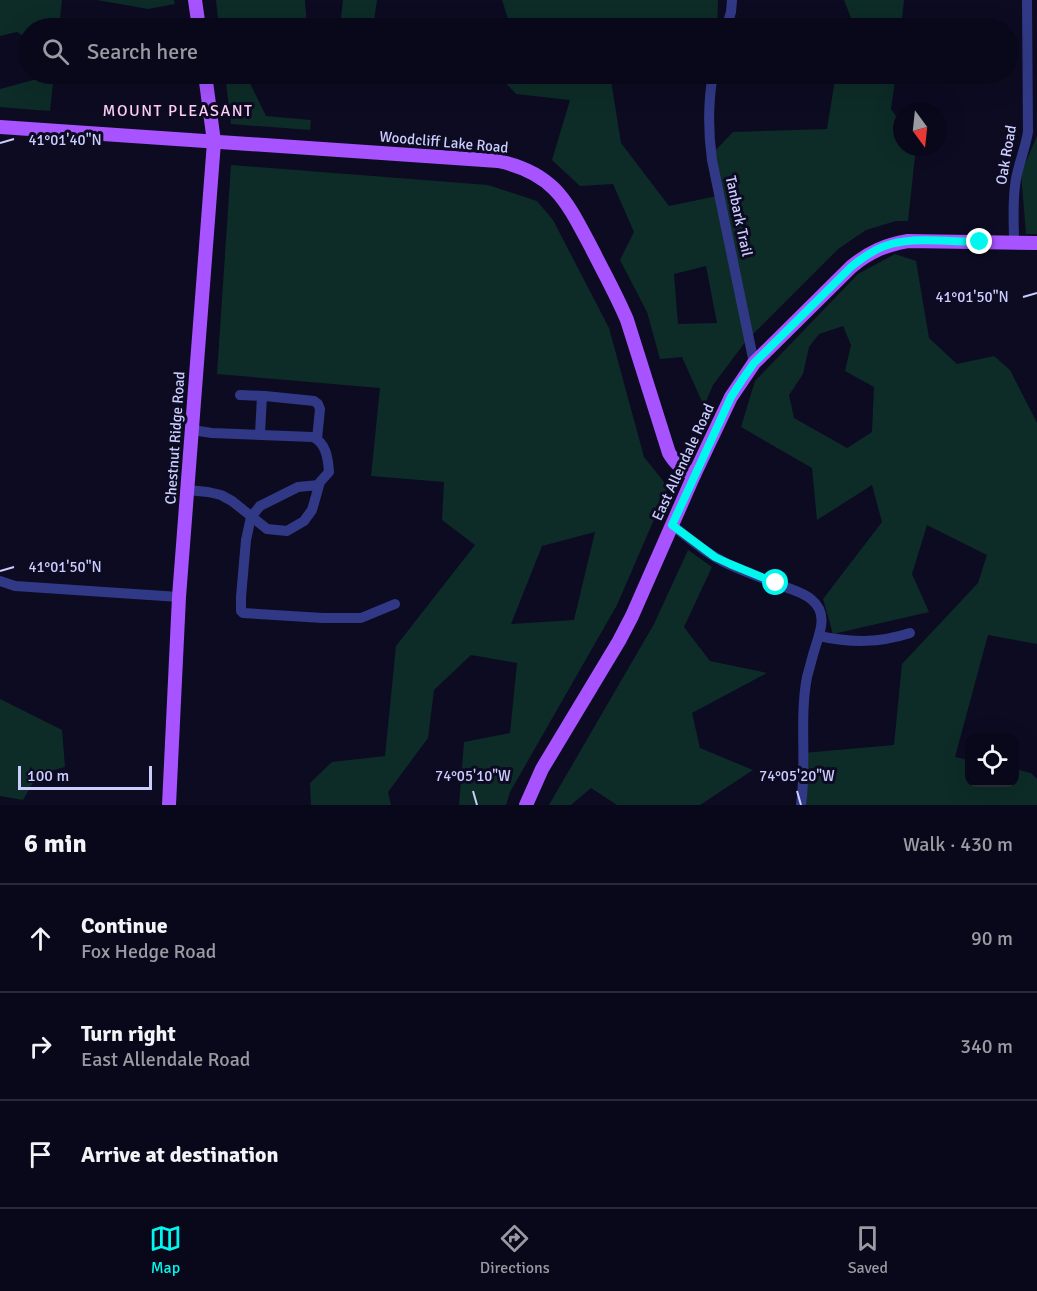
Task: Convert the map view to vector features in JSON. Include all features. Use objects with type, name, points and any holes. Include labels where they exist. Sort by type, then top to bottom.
[{"type":"main road","points":[[195,0],[198,18]]},
{"type":"main road","name":"Chestnut Ridge Road","points":[[169,805],[179,597],[214,142],[206,84]]},
{"type":"main road","name":"Woodcliff Lake Road","points":[[0,127],[498,161],[520,167],[541,177],[553,187],[570,208],[618,299],[635,343],[669,453],[675,463],[694,475]]},
{"type":"main road","name":"East Allendale Road","points":[[526,805],[542,769],[626,627],[731,397],[754,363],[851,267],[864,256],[878,249],[908,241],[1037,243]]},
{"type":"street","points":[[729,18],[732,0]]},
{"type":"street","name":"Oak Road","points":[[1014,243],[1015,187],[1028,132],[1026,0]]},
{"type":"street","name":"Tanbark Trail","points":[[712,84],[709,139],[712,160],[754,363]]},
{"type":"street","points":[[240,395],[314,401],[320,409],[317,439]]},
{"type":"street","points":[[260,434],[262,396]]},
{"type":"street","points":[[187,490],[221,495],[267,529],[287,531],[304,521],[312,510],[319,485],[329,472],[324,446],[313,437],[212,433],[192,430]]},
{"type":"street","points":[[319,485],[298,487],[260,506],[251,517],[246,540],[241,611],[243,613],[323,618],[361,618],[395,604]]},
{"type":"street","points":[[672,525],[715,557],[811,598],[821,611],[822,627],[812,656],[804,699],[802,725],[804,765],[801,805]]},
{"type":"street","points":[[0,582],[15,586],[179,597]]},
{"type":"street","points":[[819,636],[837,640],[871,641],[910,633]]},
{"type":"green space","points":[[0,0],[62,0],[60,18],[18,18],[18,33],[0,36]]},
{"type":"green space","points":[[97,0],[174,0],[175,4],[148,9]]},
{"type":"green space","points":[[216,0],[305,0],[306,18],[218,18]]},
{"type":"green space","points":[[343,0],[377,0],[374,18],[341,18]]},
{"type":"green space","points":[[502,0],[718,0],[717,18],[508,18]]},
{"type":"green space","points":[[844,0],[904,0],[902,18],[851,18]]},
{"type":"green space","points":[[18,84],[53,84],[50,111],[0,107],[0,89]]},
{"type":"green space","points":[[226,84],[250,84],[266,116],[311,120],[310,130],[231,124]]},
{"type":"green space","points":[[507,84],[612,84],[621,143],[669,206],[717,196],[711,155],[733,132],[827,129],[834,84],[895,84],[891,109],[893,112],[893,156],[915,156],[908,221],[896,221],[866,230],[838,249],[746,341],[713,385],[704,406],[682,357],[660,359],[647,312],[620,260],[634,232],[613,184],[580,186],[552,160],[570,100],[516,94]],"holes":[[[706,266],[717,323],[678,324],[674,274]]]},
{"type":"green space","points":[[1037,136],[1037,234],[1026,234],[1021,173]]},
{"type":"green space","points":[[231,165],[488,185],[537,201],[553,220],[609,328],[644,457],[668,487],[617,605],[510,792],[506,805],[459,805],[464,742],[510,733],[517,663],[471,655],[434,690],[428,738],[388,792],[391,805],[311,805],[310,783],[332,762],[385,756],[396,646],[475,545],[442,520],[444,482],[371,476],[380,388],[217,374]],"holes":[[[595,532],[574,620],[511,624],[542,546]]]},
{"type":"green space","points":[[895,254],[916,261],[929,338],[957,364],[994,356],[1010,370],[1037,423],[1037,644],[988,635],[955,757],[965,759],[965,787],[1019,787],[1019,770],[1031,773],[1037,779],[1037,805],[796,805],[803,753],[894,745],[902,664],[978,583],[987,555],[927,525],[912,574],[929,612],[833,634],[823,599],[882,522],[872,485],[817,520],[812,468],[741,427],[755,381],[858,274]],"holes":[[[843,326],[851,345],[845,371],[874,387],[872,432],[847,448],[794,418],[789,395],[803,374],[809,347],[819,334]]]},
{"type":"green space","points":[[688,550],[712,567],[684,627],[710,661],[767,673],[692,713],[700,748],[753,770],[700,805],[617,805],[591,788],[571,805],[549,805],[654,624]]},
{"type":"green space","points":[[0,699],[62,730],[65,767],[38,774],[23,800],[0,796]]},
{"type":"district","name":"MOUNT PLEASANT","points":[[178,111]]},
{"type":"route","points":[[776,583],[715,557],[672,525],[731,397],[754,363],[864,256],[891,244],[908,241],[980,242]]}]
